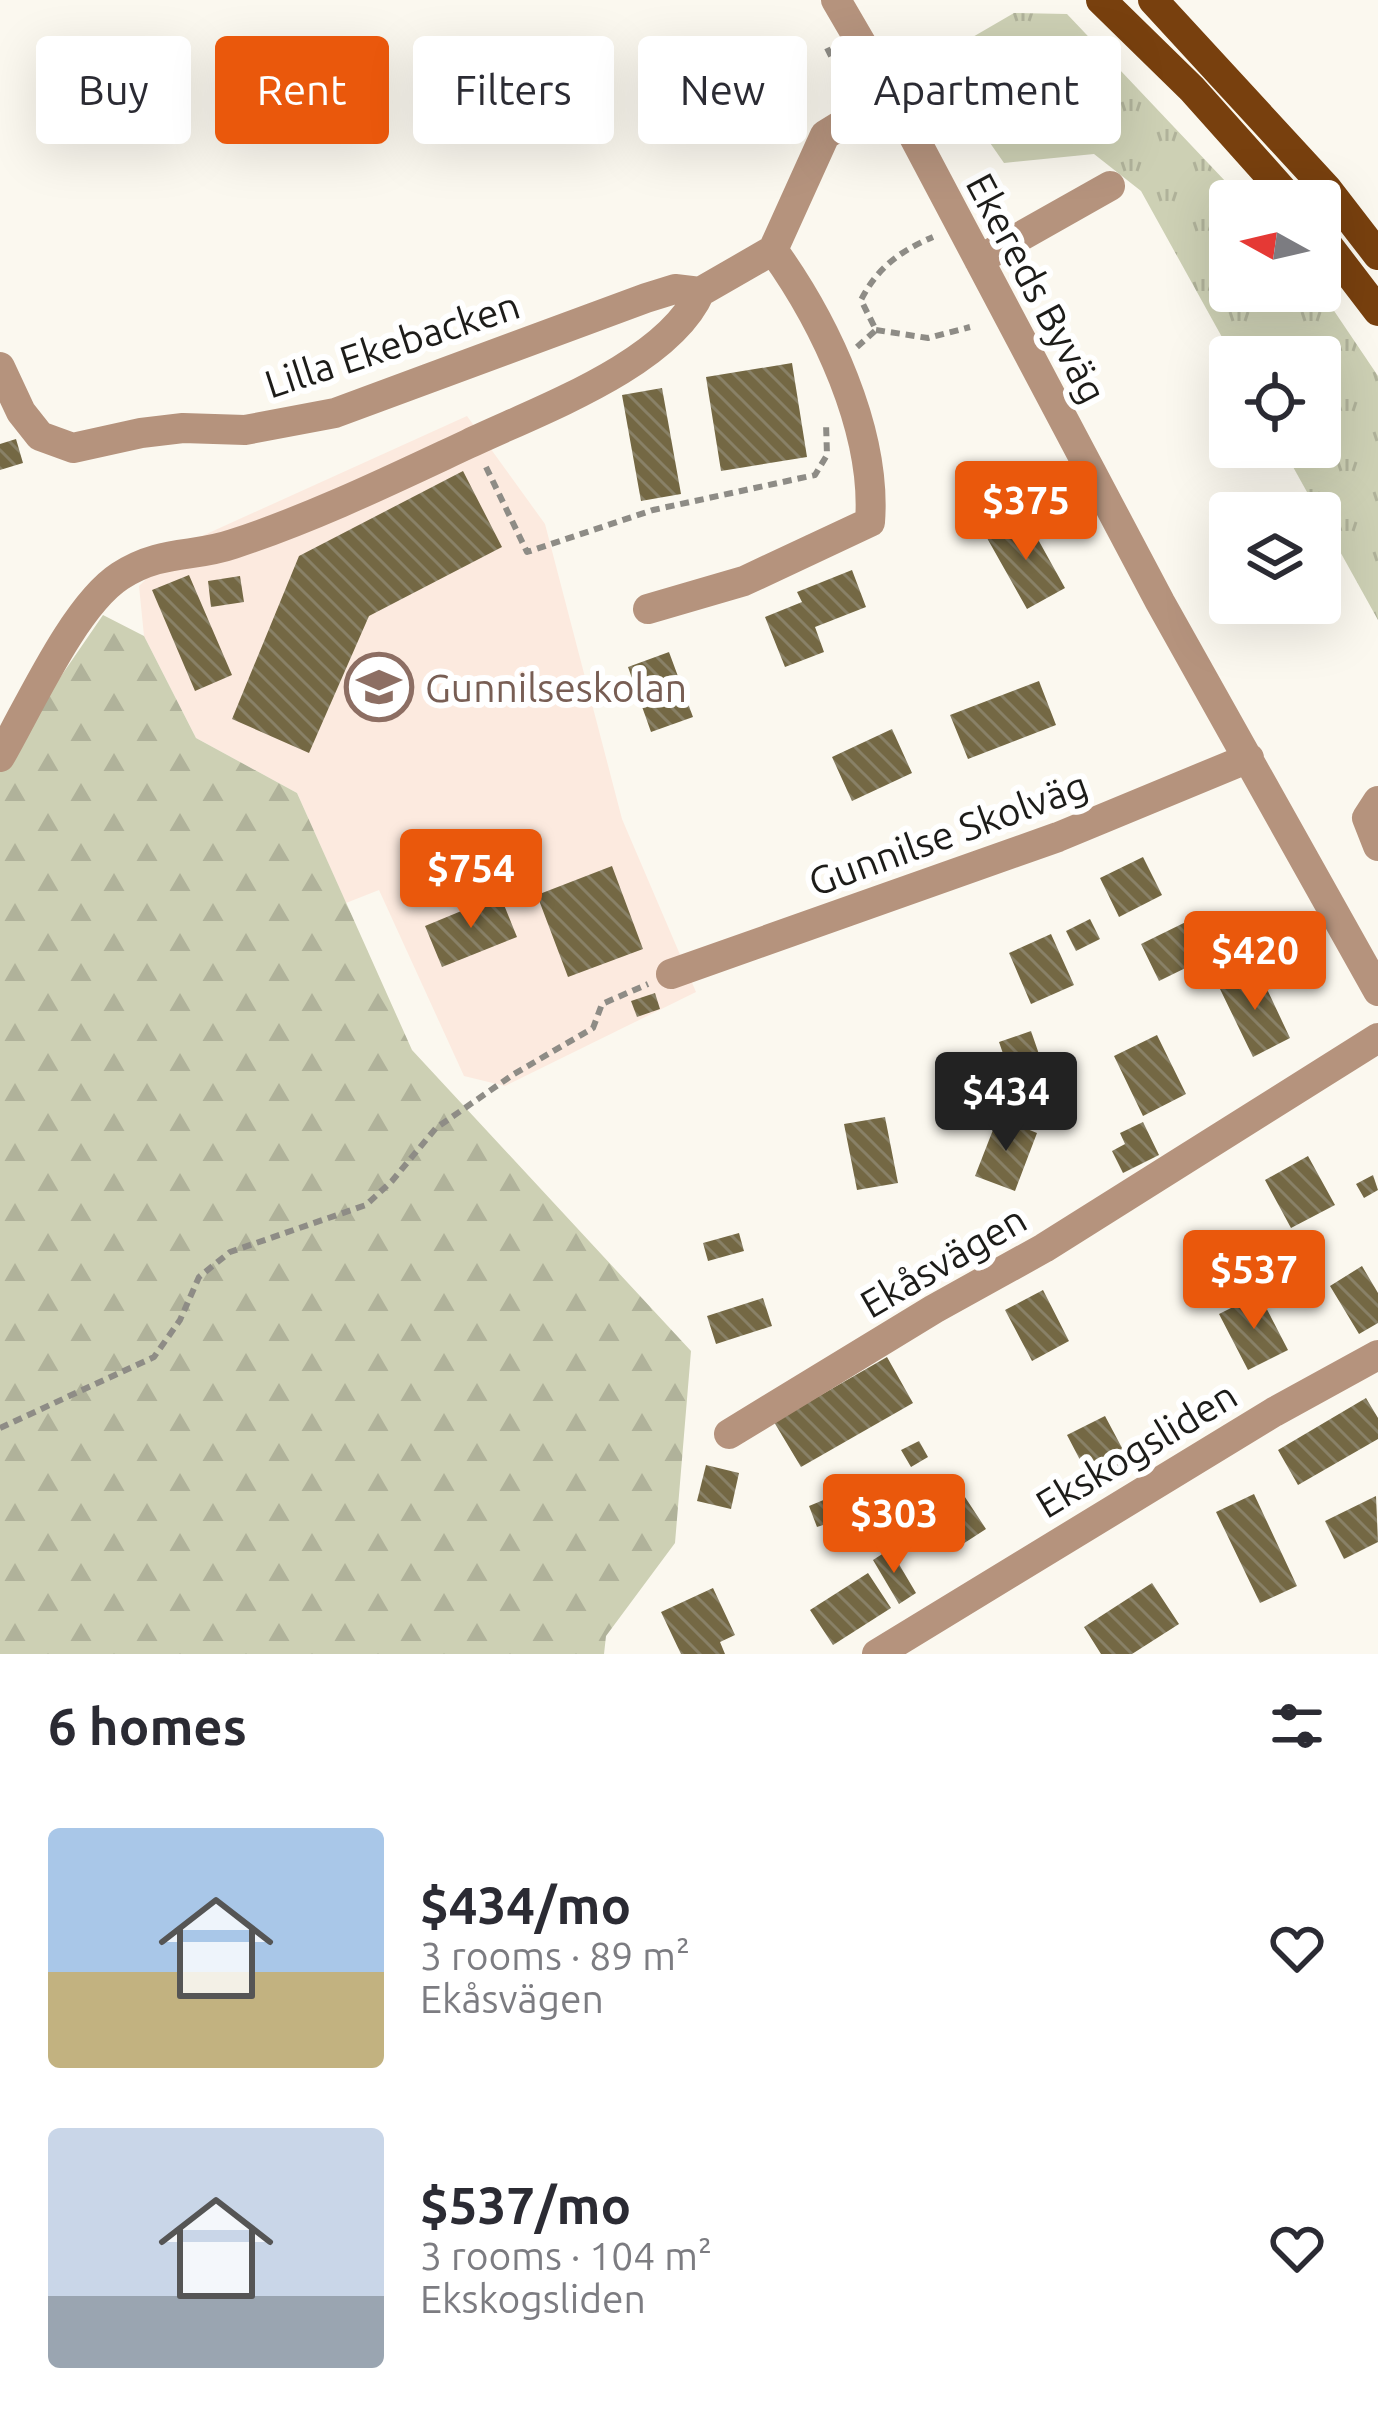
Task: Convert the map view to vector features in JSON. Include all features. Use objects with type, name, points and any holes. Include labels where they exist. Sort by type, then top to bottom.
[{"type":"main road","points":[[1101,0],[1192,88],[1273,180]]},
{"type":"main road","points":[[1153,0],[1327,189],[1378,255]]},
{"type":"main road","points":[[1341,263],[1378,311]]},
{"type":"street","name":"Ekereds Byväg","points":[[836,0],[856,36]]},
{"type":"street","points":[[648,609],[745,580],[870,522],[872,492],[847,386],[804,293],[772,250],[825,135],[831,131]]},
{"type":"street","name":"Ekereds Byväg","points":[[916,144],[1160,602],[1378,991]]},
{"type":"street","points":[[979,260],[1110,186]]},
{"type":"street","name":"Lilla Ekebacken","points":[[0,757],[92,600],[121,575],[168,554],[227,547],[366,494],[473,441],[552,409],[626,365],[690,315],[700,292],[772,250]]},
{"type":"street","name":"Lilla Ekebacken","points":[[0,368],[20,412],[40,436],[73,448],[183,428],[245,430],[335,412],[661,293],[675,289],[700,292]]},
{"type":"street","name":"Gunnilse Skolväg","points":[[671,974],[1058,836],[1249,758]]},
{"type":"street","points":[[1378,801],[1367,818],[1378,846]]},
{"type":"street","name":"Ekåsvägen","points":[[729,1434],[1063,1237],[1378,1038]]},
{"type":"street","name":"Ekskogsliden","points":[[877,1654],[1274,1412],[1378,1355]]},
{"type":"path","points":[[876,330],[860,300],[871,280],[887,262],[933,237]]},
{"type":"path","points":[[835,360],[876,330],[928,338],[970,327]]},
{"type":"path","points":[[473,441],[527,552],[652,509],[815,475],[827,455],[826,415]]},
{"type":"path","points":[[0,1428],[154,1357],[180,1319],[200,1276],[230,1252],[366,1204],[436,1128],[514,1074],[593,1028],[602,1004],[671,974]]},
{"type":"shaded area","name":"Gunnilseskolan","points":[[467,416],[545,524],[622,819],[696,992],[505,1086],[464,1076],[379,890],[346,903],[297,793],[196,738],[144,636],[139,586],[180,546]]},
{"type":"green space","points":[[1014,13],[1067,14],[1088,36],[974,36]]},
{"type":"green space","points":[[1121,71],[1224,180],[1209,180],[1209,312],[1335,312],[1378,376],[1378,620],[1341,553],[1341,492],[1307,492],[1294,468],[1341,468],[1341,336],[1221,336],[1141,191],[1094,154],[1004,163],[991,144],[1121,144]]},
{"type":"green space","points":[[103,615],[144,636],[196,738],[297,793],[412,1050],[691,1351],[675,1543],[606,1636],[604,1654],[0,1654],[0,765]]},
{"type":"building","points":[[792,363],[807,457],[721,471],[706,377]]},
{"type":"building","points":[[662,388],[681,494],[641,501],[622,395]]},
{"type":"building","points":[[16,439],[23,463],[0,470],[0,444]]},
{"type":"building","points":[[463,471],[502,547],[369,616],[309,753],[232,719],[299,556]]},
{"type":"building","points":[[1025,516],[1065,588],[1027,609],[987,538]]},
{"type":"building","points":[[852,570],[866,607],[815,627],[824,652],[785,667],[765,617],[802,602],[797,592]]},
{"type":"building","points":[[189,575],[232,675],[195,691],[152,590]]},
{"type":"building","points":[[240,576],[244,602],[211,607],[208,581]]},
{"type":"building","points":[[669,652],[693,717],[651,732],[628,667]]},
{"type":"building","points":[[1039,681],[1056,725],[968,759],[950,715]]},
{"type":"building","points":[[892,729],[912,773],[852,801],[832,757]]},
{"type":"building","points":[[1143,857],[1162,895],[1119,917],[1100,878]]},
{"type":"building","points":[[612,866],[643,949],[568,977],[537,895]]},
{"type":"building","points":[[500,895],[517,937],[442,967],[425,926]]},
{"type":"building","points":[[1196,917],[1214,954],[1159,981],[1141,944]]},
{"type":"building","points":[[1090,919],[1100,939],[1076,951],[1066,931]]},
{"type":"building","points":[[1051,934],[1074,985],[1031,1004],[1009,953]]},
{"type":"building","points":[[1258,970],[1290,1038],[1253,1057],[1220,989]]},
{"type":"building","points":[[655,993],[660,1009],[637,1017],[631,1001]]},
{"type":"building","points":[[1031,1031],[1040,1057],[1008,1068],[999,1042]]},
{"type":"building","points":[[1157,1035],[1186,1094],[1143,1116],[1114,1056]]},
{"type":"building","points":[[885,1117],[898,1183],[857,1190],[844,1124]]},
{"type":"building","points":[[998,1117],[1037,1133],[1015,1191],[975,1176]]},
{"type":"building","points":[[1143,1122],[1159,1155],[1123,1173],[1112,1151],[1125,1144],[1120,1133]]},
{"type":"building","points":[[1308,1156],[1335,1205],[1291,1228],[1265,1180]]},
{"type":"building","points":[[1373,1175],[1378,1190],[1364,1198],[1356,1184]]},
{"type":"building","points":[[739,1233],[744,1251],[708,1261],[703,1243]]},
{"type":"building","points":[[1315,1252],[1322,1266],[1305,1274],[1298,1260]]},
{"type":"building","points":[[1362,1266],[1378,1293],[1378,1323],[1359,1334],[1330,1286]]},
{"type":"building","points":[[1043,1290],[1069,1341],[1032,1361],[1005,1310]]},
{"type":"building","points":[[1259,1294],[1288,1350],[1248,1370],[1219,1314]]},
{"type":"building","points":[[763,1298],[772,1326],[716,1344],[707,1316]]},
{"type":"building","points":[[887,1357],[913,1403],[801,1467],[774,1422]]},
{"type":"building","points":[[1366,1398],[1378,1418],[1378,1439],[1298,1485],[1278,1450]]},
{"type":"building","points":[[1105,1416],[1129,1461],[1091,1481],[1067,1435]]},
{"type":"building","points":[[919,1441],[928,1457],[911,1467],[901,1450]]},
{"type":"building","points":[[706,1465],[739,1473],[731,1509],[697,1501]]},
{"type":"building","points":[[961,1491],[986,1529],[952,1551],[928,1513]]},
{"type":"building","points":[[1254,1494],[1297,1586],[1260,1603],[1216,1512]]},
{"type":"building","points":[[1376,1496],[1378,1542],[1344,1559],[1325,1521]]},
{"type":"building","points":[[826,1499],[835,1521],[817,1527],[809,1506]]},
{"type":"building","points":[[890,1549],[916,1593],[899,1604],[873,1560]]},
{"type":"building","points":[[868,1573],[891,1608],[833,1645],[810,1610]]},
{"type":"building","points":[[1152,1583],[1179,1624],[1132,1654],[1101,1654],[1084,1627]]},
{"type":"building","points":[[713,1588],[735,1635],[720,1642],[725,1654],[681,1654],[661,1612]]},
{"type":"place","name":"Gunnilseskolan","points":[[379,687]]}]
